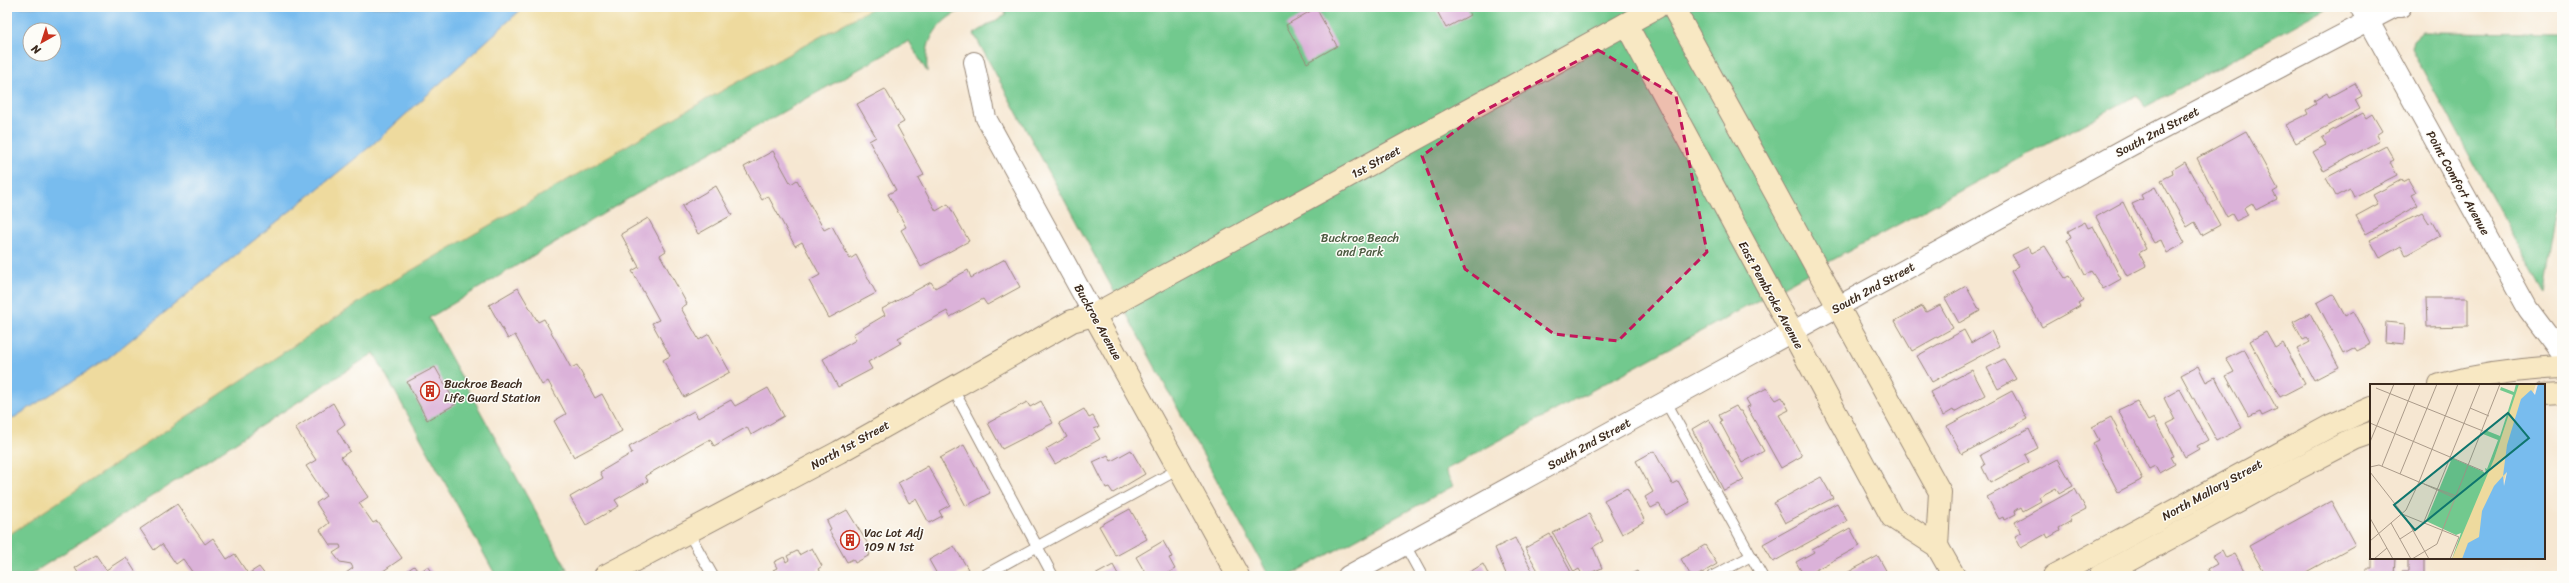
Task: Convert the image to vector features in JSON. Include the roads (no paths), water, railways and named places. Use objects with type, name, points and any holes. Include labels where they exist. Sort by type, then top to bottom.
[{"type":"street","name":"1st Street","points":[[1094,315],[1657,7]]},
{"type":"street","points":[[1673,7],[1940,492],[1937,546]]},
{"type":"street","name":"South 2nd Street","points":[[1348,576],[2132,145],[2364,13],[2401,7]]},
{"type":"street","name":"Point Comfort Avenue","points":[[2364,13],[2528,308],[2562,354]]},
{"type":"street","name":"East Pembroke Avenue","points":[[1626,24],[1892,517],[1937,546],[1954,576]]},
{"type":"street","name":"Buckroe Avenue","points":[[974,62],[986,118],[1238,576]]},
{"type":"street","name":"North 1st Street","points":[[605,576],[839,452],[952,387],[1072,321],[1094,315]]},
{"type":"street","points":[[2444,384],[2471,377],[2511,370],[2562,367]]},
{"type":"street","points":[[2545,395],[2562,394]]},
{"type":"street","name":"North Mallory Street","points":[[2054,576],[2332,425],[2370,408]]},
{"type":"street","name":"North Mallory Street","points":[[2100,576],[2287,474],[2354,439],[2370,433]]},
{"type":"lane","points":[[952,387],[1053,576]]},
{"type":"lane","points":[[1666,402],[1762,576]]},
{"type":"lane","points":[[983,576],[1179,469]]},
{"type":"lane","points":[[688,532],[713,576]]},
{"type":"lane","points":[[1405,544],[1422,576]]},
{"type":"lane","points":[[1714,576],[1751,556]]},
{"type":"water","points":[[7,7],[524,7],[372,145],[107,359],[7,422]]},
{"type":"place","name":"Buckroe Beach Life Guard Station","points":[[430,391]]},
{"type":"place","name":"Vac Lot Adj 109 N 1st","points":[[850,540]]},
{"type":"park label","name":"Buckroe Beach and Park","points":[[1360,245]]}]
